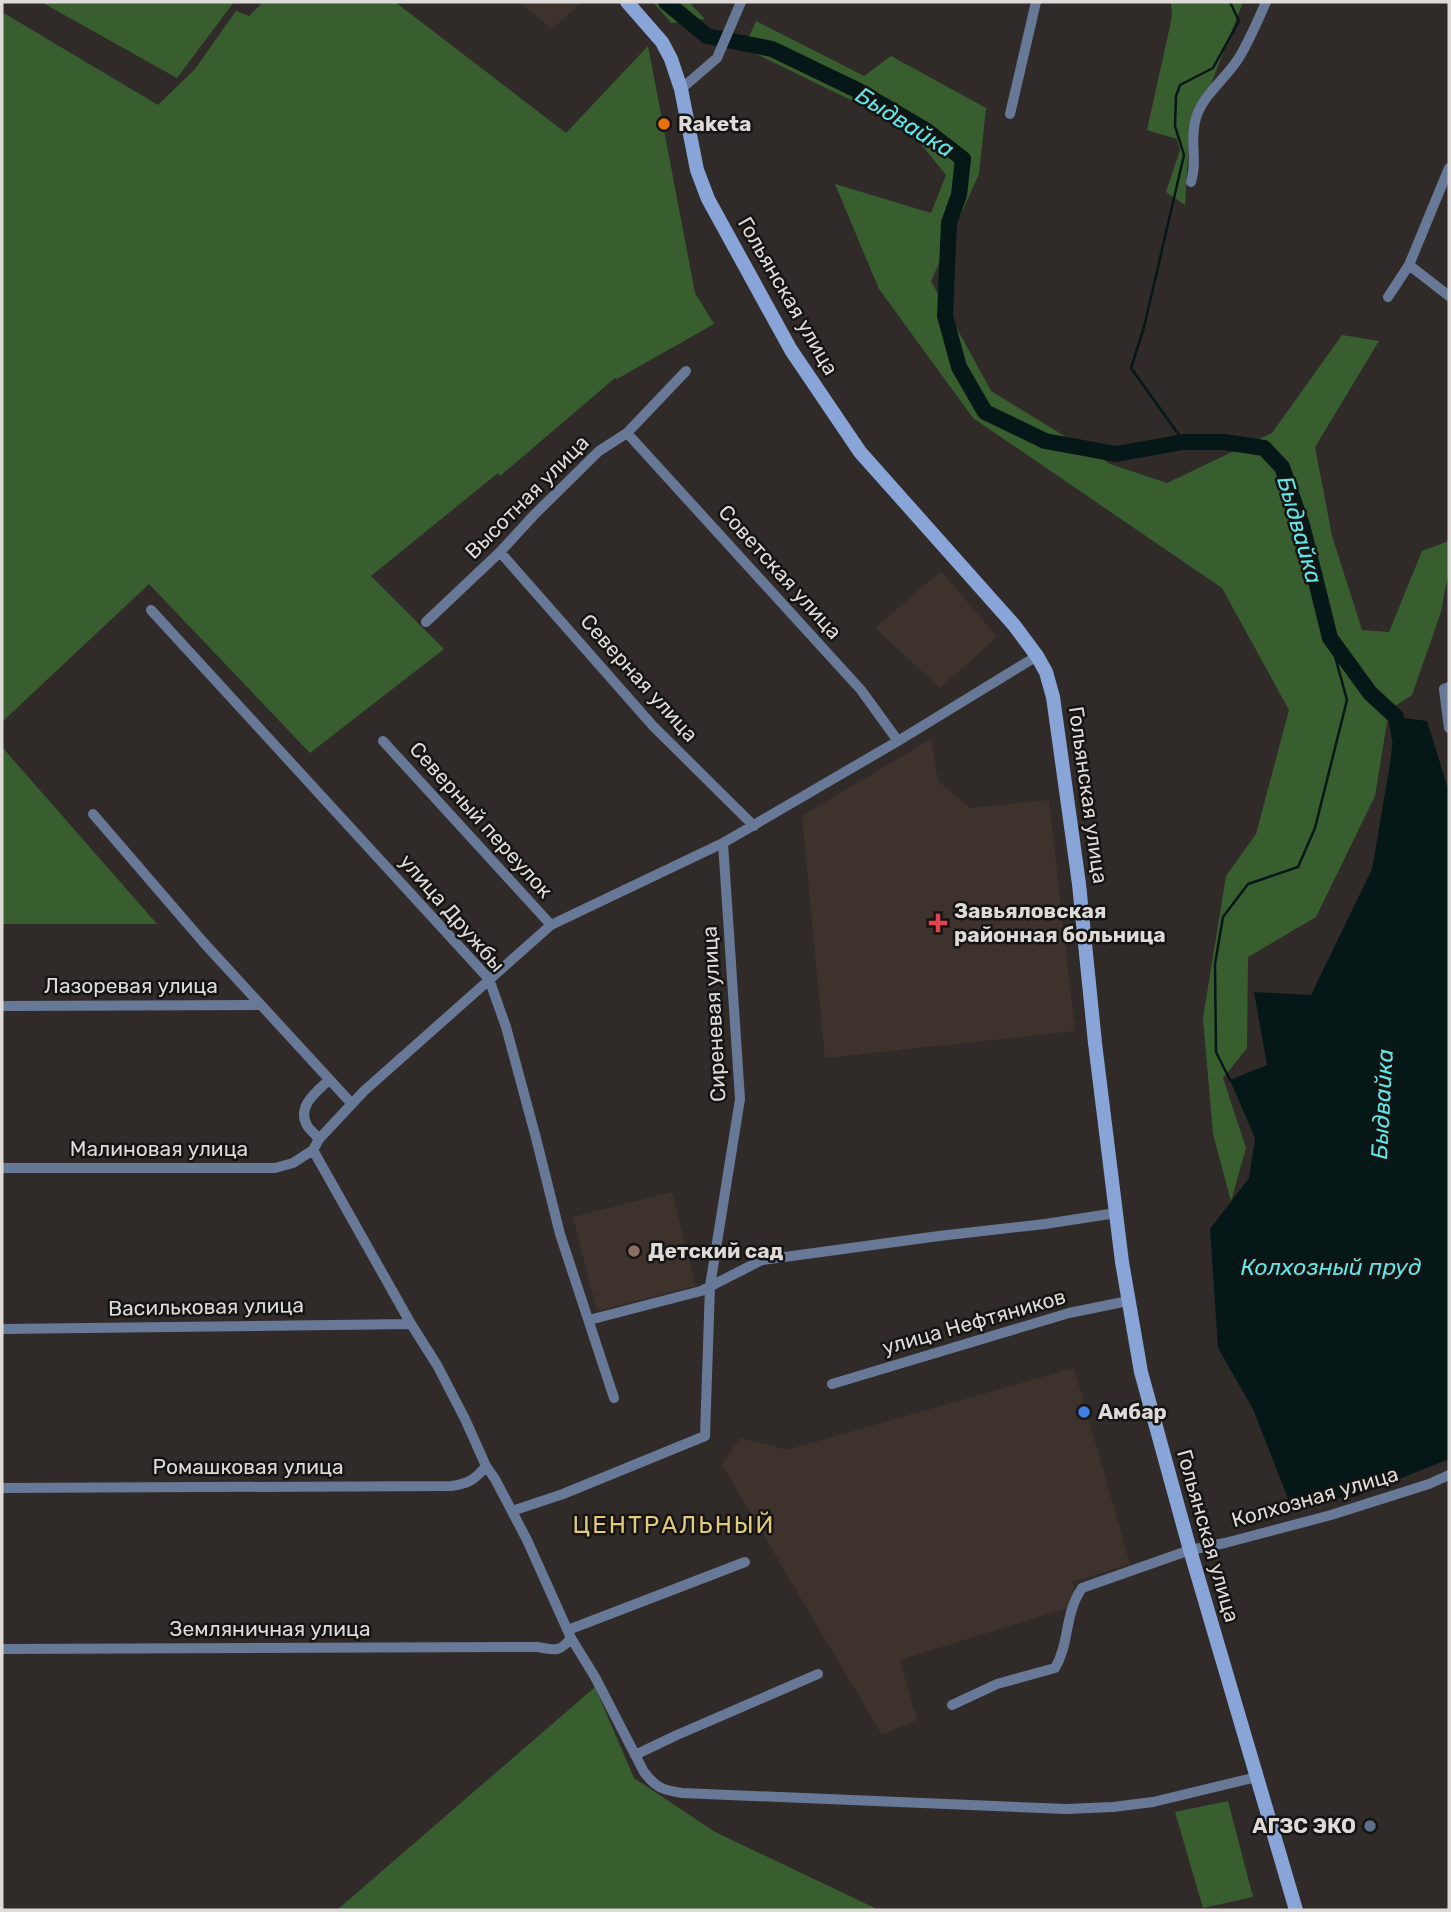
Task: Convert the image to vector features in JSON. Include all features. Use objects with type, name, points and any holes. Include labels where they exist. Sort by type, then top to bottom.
[{"type":"main road","name":"Гольянская улица","points":[[627,2],[662,42],[671,59],[681,89],[697,170],[708,199],[791,350],[860,452],[1014,625],[1046,672],[1058,728],[1079,884],[1116,1213],[1140,1372],[1296,1910]]},
{"type":"street","points":[[681,89],[717,58],[741,2]]},
{"type":"street","points":[[1010,114],[1036,2]]},
{"type":"street","points":[[1191,182],[1195,169],[1191,142],[1196,116],[1239,57],[1266,2]]},
{"type":"street","points":[[1388,297],[1409,265],[1449,168]]},
{"type":"street","points":[[1409,265],[1449,296]]},
{"type":"street","name":"Высотная улица","points":[[426,622],[500,552],[598,451],[627,433],[686,371]]},
{"type":"street","name":"Советская улица","points":[[627,433],[861,690],[898,741]]},
{"type":"street","name":"Северная улица","points":[[500,552],[653,726],[754,825]]},
{"type":"street","name":"улица Дружбы","points":[[151,610],[489,979],[536,1138],[559,1234],[614,1398]]},
{"type":"street","points":[[1037,656],[723,843],[551,925],[364,1091],[319,1139],[313,1150],[437,1365],[486,1466],[512,1511],[570,1634],[653,1785],[682,1793],[1066,1809],[1153,1802],[1257,1777]]},
{"type":"street","points":[[1449,687],[1444,689],[1449,728]]},
{"type":"street","name":"Северный переулок","points":[[383,741],[551,925]]},
{"type":"street","points":[[93,814],[204,943],[352,1104]]},
{"type":"street","name":"Сиреневая улица","points":[[512,1511],[563,1494],[705,1436],[710,1286],[740,1100],[723,843]]},
{"type":"street","name":"Лазоревая улица","points":[[2,1006],[261,1005]]},
{"type":"street","points":[[319,1139],[306,1125],[304,1112],[309,1099],[329,1080]]},
{"type":"street","name":"Малиновая улица","points":[[2,1168],[275,1168],[293,1163],[313,1150]]},
{"type":"street","points":[[589,1320],[701,1291],[762,1260],[1116,1213]]},
{"type":"street","name":"улица Нефтяников","points":[[832,1384],[1069,1313],[1128,1301]]},
{"type":"street","name":"Васильковая улица","points":[[2,1329],[411,1324]]},
{"type":"street","name":"Ромашковая улица","points":[[2,1488],[451,1486],[466,1484],[486,1466]]},
{"type":"street","name":"Колхозная улица","points":[[952,1705],[997,1684],[1055,1668],[1074,1599],[1082,1588],[1190,1550],[1331,1515],[1429,1485],[1449,1475]]},
{"type":"street","name":"Земляничная улица","points":[[2,1649],[538,1647],[556,1650],[562,1648],[570,1634],[745,1562]]},
{"type":"street","points":[[635,1755],[818,1675]]},
{"type":"shaded area","points":[[519,2],[582,2],[552,29]]},
{"type":"shaded area","points":[[941,571],[997,637],[940,688],[875,628]]},
{"type":"shaded area","name":"Завьяловская районная больница","points":[[931,739],[938,781],[970,808],[1049,800],[1075,1031],[825,1058],[802,816]]},
{"type":"shaded area","name":"Детский сад","points":[[672,1192],[696,1286],[597,1311],[573,1217]]},
{"type":"shaded area","points":[[1074,1368],[1130,1564],[1072,1582],[1080,1604],[900,1660],[917,1720],[882,1735],[722,1465],[740,1438],[787,1450]]},
{"type":"green space","points":[[41,2],[234,2],[177,78]]},
{"type":"green space","points":[[263,2],[395,2],[566,133],[648,46],[695,293],[714,324],[615,378],[500,476],[498,473],[371,576],[444,649],[310,753],[149,584],[2,722],[2,12],[158,105],[195,69],[236,11],[249,16]]},
{"type":"green space","points":[[653,2],[689,2],[705,19],[671,23]]},
{"type":"green space","points":[[1171,2],[1243,2],[1189,140],[1185,205],[1166,192],[1180,150],[1177,139],[1147,130],[1172,17]]},
{"type":"green space","points":[[756,21],[864,76],[891,56],[986,108],[979,174],[931,281],[991,391],[1110,464],[1167,483],[1272,433],[1342,335],[1379,341],[1315,447],[1332,536],[1362,630],[1389,632],[1422,551],[1449,541],[1449,569],[1441,612],[1412,695],[1389,710],[1375,796],[1316,917],[1248,957],[1247,1048],[1223,1078],[1246,1148],[1231,1201],[1213,1134],[1203,1018],[1226,876],[1256,834],[1289,710],[1222,588],[973,418],[879,289],[835,184],[931,213],[946,175],[908,128],[744,48]]},
{"type":"green space","points":[[2,747],[157,924],[2,924]]},
{"type":"green space","points":[[595,1687],[634,1778],[715,1832],[879,1910],[337,1910]]},
{"type":"green space","points":[[1228,1801],[1253,1897],[1203,1908],[1175,1812]]},
{"type":"water","name":"Колхозный пруд","points":[[1396,717],[1427,721],[1449,792],[1449,1459],[1354,1497],[1289,1501],[1253,1409],[1218,1348],[1210,1229],[1249,1178],[1255,1138],[1230,1080],[1267,1065],[1254,992],[1311,995],[1372,869]]},
{"type":"waterway","name":"Быдвайка","points":[[666,2],[707,36],[772,49],[857,90],[927,131],[963,159],[959,195],[949,223],[945,316],[959,367],[985,412],[1045,441],[1116,454],[1183,442],[1224,442],[1264,448],[1282,467],[1302,525],[1330,638],[1370,693],[1396,717],[1400,739]]},
{"type":"waterway","points":[[1184,442],[1131,368],[1144,327],[1184,155],[1175,126],[1176,96],[1180,85],[1213,68],[1239,21],[1230,2]]},
{"type":"waterway","points":[[1230,1080],[1216,1052],[1215,964],[1223,917],[1248,884],[1298,867],[1315,828],[1347,700],[1330,638]]},
{"type":"place","name":"Raketa","points":[[664,124]]},
{"type":"place","name":"Завьяловская районная больница","points":[[938,923]]},
{"type":"place","name":"Детский сад","points":[[634,1251]]},
{"type":"place","name":"Амбар","points":[[1084,1412]]},
{"type":"place","name":"АГЗС ЭКО","points":[[1370,1826]]},
{"type":"district","name":"ЦЕНТРАЛЬНЫЙ","points":[[674,1525]]}]
